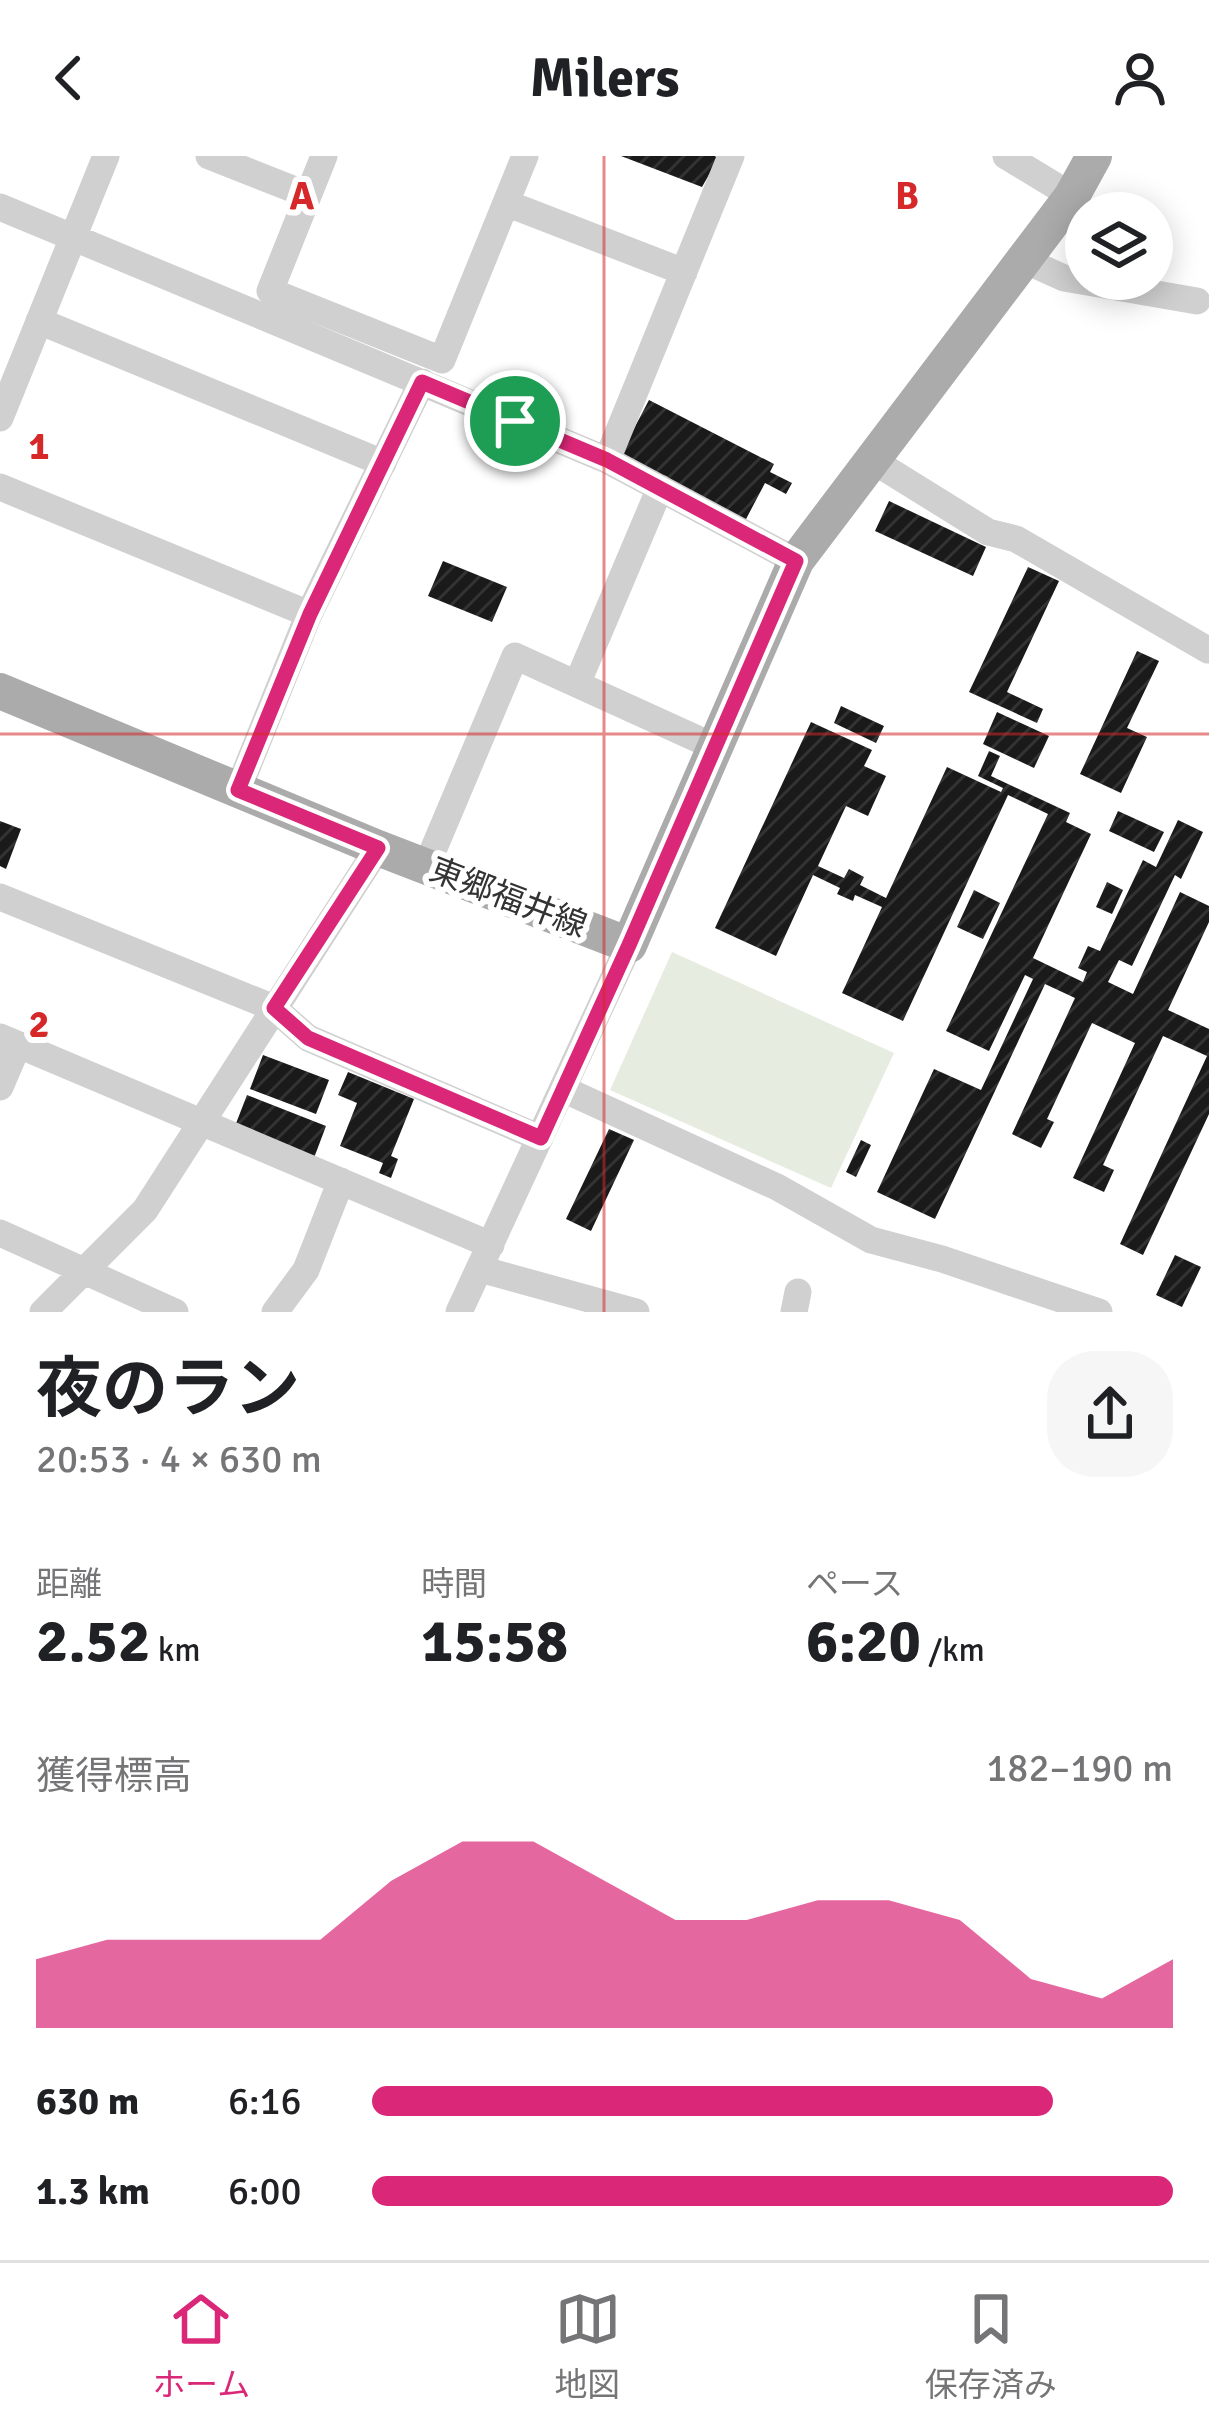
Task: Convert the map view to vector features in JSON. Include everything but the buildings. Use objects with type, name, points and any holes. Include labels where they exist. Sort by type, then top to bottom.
[{"type":"main road","name":"東郷福井線","points":[[1074,192],[1094,156]]},
{"type":"main road","name":"東郷福井線","points":[[0,691],[378,848],[629,945],[796,561],[1065,205]]},
{"type":"street","points":[[0,418],[106,156]]},
{"type":"street","points":[[209,156],[308,195]]},
{"type":"street","points":[[324,156],[270,291],[442,360],[525,156]]},
{"type":"street","points":[[607,460],[731,156]]},
{"type":"street","points":[[1006,156],[1065,192]]},
{"type":"street","points":[[506,203],[684,272]]},
{"type":"street","points":[[0,207],[607,460],[796,561]]},
{"type":"street","points":[[1024,260],[1064,278],[1197,301]]},
{"type":"street","points":[[39,321],[383,463]]},
{"type":"street","points":[[238,790],[310,614],[422,382]]},
{"type":"street","points":[[872,460],[988,532],[1016,539],[1208,650]]},
{"type":"street","points":[[0,487],[310,614]]},
{"type":"street","points":[[577,684],[660,488]]},
{"type":"street","points":[[427,867],[515,656],[715,747]]},
{"type":"street","points":[[43,1312],[145,1210],[378,848]]},
{"type":"street","points":[[0,897],[274,1008],[308,1038],[541,1138]]},
{"type":"street","points":[[459,1312],[629,945]]},
{"type":"street","points":[[0,1087],[9,1041],[341,1181],[486,1257],[636,1312]]},
{"type":"street","points":[[563,1089],[777,1186],[871,1240],[1099,1312]]},
{"type":"street","points":[[275,1312],[306,1270],[341,1181]]},
{"type":"street","points":[[0,1233],[84,1269],[158,1309]]},
{"type":"shaded area","points":[[672,952],[894,1053],[831,1188],[610,1090]]},
{"type":"route","points":[[422,382],[515,421],[607,460],[796,561],[541,1138],[308,1038],[274,1008],[378,848],[238,790],[310,614],[422,382]]}]
